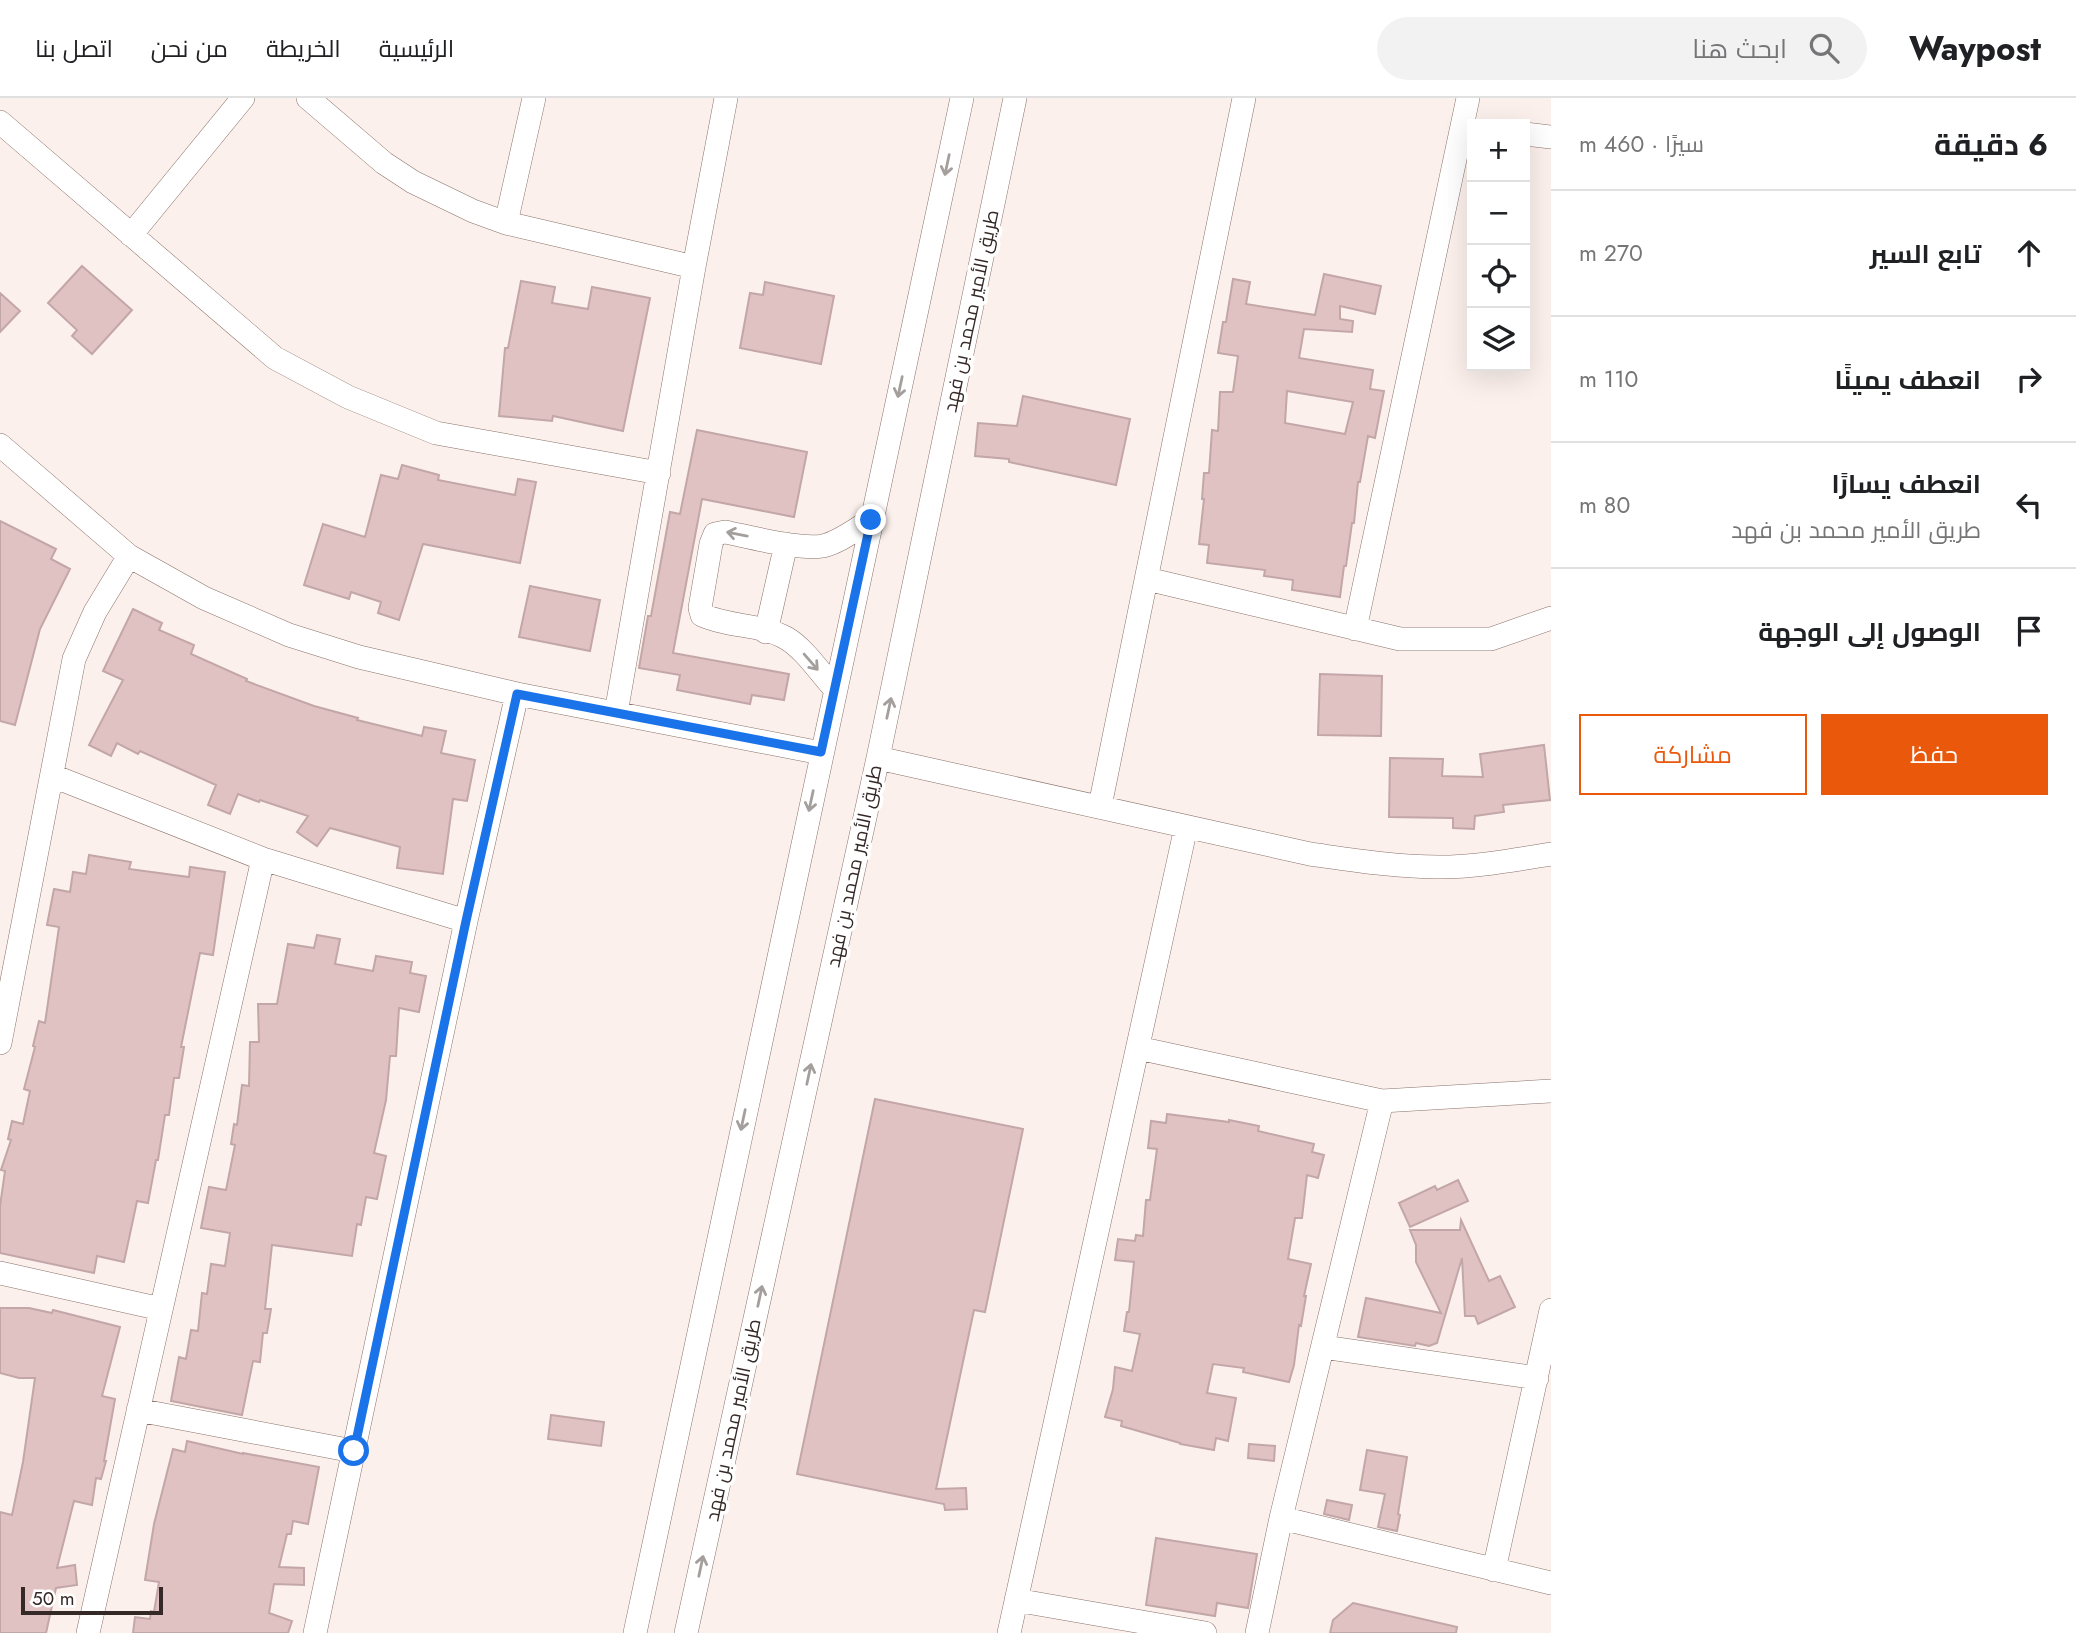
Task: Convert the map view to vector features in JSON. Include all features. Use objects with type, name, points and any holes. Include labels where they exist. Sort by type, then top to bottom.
[{"type":"street","points":[[131,235],[243,98]]},
{"type":"street","points":[[308,98],[384,163],[412,182],[473,211],[506,223],[694,267]]},
{"type":"street","points":[[506,223],[534,98]]},
{"type":"street","points":[[616,713],[726,98]]},
{"type":"street","points":[[635,1633],[962,98]]},
{"type":"street","name":"طريق الأمير محمد بن فهد","points":[[687,1633],[878,758],[1015,98]]},
{"type":"street","points":[[1100,806],[1244,98]]},
{"type":"street","points":[[1467,119],[1468,98]]},
{"type":"street","points":[[0,122],[275,358],[348,397],[436,433],[659,473]]},
{"type":"street","points":[[1356,629],[1467,126]]},
{"type":"street","points":[[1530,135],[1551,137]]},
{"type":"street","points":[[0,445],[129,556],[204,598],[289,635],[359,657],[517,694],[821,752]]},
{"type":"street","points":[[835,690],[800,649],[785,638],[702,615],[711,544],[715,534],[725,532],[786,544],[822,546],[871,520]]},
{"type":"street","points":[[766,632],[786,544]]},
{"type":"street","points":[[0,1043],[11,927],[53,776],[74,659],[94,611],[129,556]]},
{"type":"street","points":[[1147,579],[1400,639],[1491,639],[1551,618]]},
{"type":"street","points":[[315,1633],[466,921],[517,694]]},
{"type":"street","points":[[878,758],[1186,827],[1310,853],[1382,864],[1439,867],[1504,862],[1551,854]]},
{"type":"street","points":[[53,776],[263,859],[466,921]]},
{"type":"street","points":[[1009,1633],[1186,827]]},
{"type":"street","points":[[88,1633],[263,859]]},
{"type":"street","points":[[1138,1048],[1382,1101],[1551,1091]]},
{"type":"street","points":[[1256,1633],[1281,1518],[1382,1101]]},
{"type":"street","points":[[0,1273],[161,1309]]},
{"type":"street","points":[[1494,1570],[1543,1365],[1551,1310]]},
{"type":"street","points":[[1322,1347],[1543,1365]]},
{"type":"street","points":[[138,1410],[354,1451]]},
{"type":"street","points":[[1281,1518],[1551,1583]]},
{"type":"street","points":[[1016,1600],[1205,1633]]},
{"type":"building","points":[[82,266],[132,310],[92,354],[72,336],[77,330],[48,303]]},
{"type":"building","points":[[1324,274],[1381,286],[1375,314],[1340,306],[1340,319],[1353,321],[1352,332],[1304,329],[1299,358],[1373,370],[1370,389],[1384,391],[1375,438],[1368,436],[1358,482],[1354,523],[1340,597],[1292,590],[1293,580],[1264,576],[1265,570],[1207,563],[1209,545],[1199,544],[1204,473],[1209,473],[1212,430],[1218,431],[1220,392],[1233,392],[1238,356],[1218,353],[1233,279],[1250,282],[1246,304],[1315,315]],"holes":[[[1287,391],[1353,402],[1345,434],[1285,423]]]},
{"type":"building","points":[[521,281],[555,287],[552,303],[588,309],[592,287],[650,298],[623,431],[553,416],[552,421],[499,416],[505,348],[508,348]]},
{"type":"building","points":[[765,282],[834,296],[821,364],[740,348],[750,293],[763,295]]},
{"type":"building","points":[[0,293],[20,311],[0,332]]},
{"type":"building","points":[[1023,396],[1130,419],[1116,485],[1009,462],[1009,459],[975,456],[978,423],[1017,426]]},
{"type":"building","points":[[697,430],[807,452],[794,517],[702,499],[673,653],[789,674],[784,700],[752,695],[750,704],[677,690],[680,675],[639,668],[670,512],[680,514]]},
{"type":"building","points":[[402,465],[439,475],[438,480],[515,495],[518,479],[536,482],[520,563],[423,544],[399,620],[378,613],[381,602],[351,592],[349,599],[304,585],[323,524],[365,537],[381,475],[398,479]]},
{"type":"building","points":[[0,521],[56,549],[51,559],[70,569],[40,629],[15,725],[0,721]]},
{"type":"building","points":[[530,586],[600,600],[590,651],[519,637]]},
{"type":"building","points":[[133,609],[162,623],[159,630],[194,645],[191,654],[247,679],[246,681],[314,706],[358,718],[357,720],[422,736],[424,727],[446,731],[441,753],[475,760],[467,801],[453,799],[443,874],[397,868],[400,847],[330,828],[317,846],[297,832],[308,816],[238,794],[230,814],[208,805],[216,785],[117,743],[111,756],[89,745],[123,680],[103,671]]},
{"type":"building","points":[[1320,674],[1382,676],[1381,736],[1318,735]]},
{"type":"building","points":[[1544,745],[1550,800],[1503,805],[1504,812],[1475,816],[1474,829],[1453,828],[1453,818],[1389,817],[1390,758],[1443,759],[1442,776],[1483,777],[1480,754]]},
{"type":"building","points":[[89,855],[131,862],[129,869],[189,877],[190,867],[225,872],[213,955],[200,953],[181,1047],[184,1047],[179,1078],[174,1078],[169,1115],[165,1115],[148,1203],[137,1201],[124,1262],[97,1256],[94,1273],[0,1253],[0,1206],[5,1171],[1,1170],[11,1140],[8,1139],[12,1121],[23,1124],[30,1091],[24,1089],[35,1047],[33,1046],[39,1021],[45,1023],[59,927],[47,925],[54,889],[70,892],[73,872],[86,874]]},
{"type":"building","points":[[317,935],[340,939],[335,964],[373,971],[376,956],[412,962],[410,973],[426,976],[419,1012],[399,1008],[396,1056],[390,1056],[386,1100],[374,1153],[386,1156],[377,1199],[366,1197],[361,1225],[357,1224],[352,1256],[272,1245],[265,1309],[271,1309],[267,1333],[263,1333],[260,1362],[253,1361],[242,1415],[171,1401],[179,1357],[186,1359],[191,1330],[198,1331],[202,1293],[207,1294],[211,1264],[225,1266],[230,1233],[201,1228],[209,1187],[226,1190],[235,1145],[231,1144],[234,1124],[237,1125],[242,1085],[249,1086],[250,1042],[259,1042],[258,1004],[277,1004],[288,944],[314,948]]},
{"type":"building","points":[[875,1099],[1023,1129],[985,1312],[974,1310],[936,1489],[966,1488],[967,1509],[945,1510],[944,1504],[797,1474]]},
{"type":"building","points":[[1167,1114],[1259,1126],[1258,1131],[1314,1144],[1312,1152],[1324,1155],[1318,1178],[1307,1175],[1302,1218],[1295,1218],[1288,1259],[1311,1264],[1289,1382],[1243,1372],[1244,1368],[1213,1364],[1207,1393],[1236,1398],[1228,1441],[1216,1438],[1214,1450],[1180,1444],[1121,1426],[1122,1421],[1105,1417],[1113,1389],[1115,1367],[1132,1371],[1140,1334],[1124,1331],[1129,1312],[1134,1262],[1115,1260],[1118,1239],[1135,1241],[1136,1235],[1143,1236],[1146,1200],[1150,1200],[1157,1149],[1148,1148],[1151,1121],[1166,1123]]},
{"type":"building","points":[[1458,1180],[1468,1201],[1410,1227],[1399,1203],[1435,1186],[1437,1190]]},
{"type":"building","points":[[1461,1220],[1489,1281],[1500,1276],[1515,1307],[1478,1324],[1475,1316],[1465,1316],[1462,1258],[1437,1343],[1429,1346],[1416,1343],[1415,1346],[1358,1337],[1366,1298],[1441,1313],[1416,1262],[1416,1245],[1410,1230],[1460,1230]]},
{"type":"building","points":[[0,1308],[29,1308],[52,1313],[53,1310],[120,1327],[102,1396],[115,1399],[106,1461],[101,1479],[96,1478],[92,1505],[74,1501],[57,1568],[75,1565],[77,1585],[56,1588],[46,1633],[0,1633],[0,1512],[12,1515],[35,1378],[19,1378],[0,1373]]},
{"type":"building","points":[[551,1415],[604,1422],[601,1446],[548,1439]]},
{"type":"building","points":[[187,1441],[319,1467],[308,1524],[293,1521],[279,1567],[304,1568],[304,1585],[274,1584],[269,1613],[292,1621],[288,1633],[133,1633],[135,1617],[150,1619],[151,1611],[154,1612],[159,1582],[145,1580],[154,1524],[173,1449],[185,1452]]},
{"type":"building","points":[[1249,1444],[1275,1446],[1274,1461],[1248,1458]]},
{"type":"building","points":[[1367,1450],[1407,1457],[1397,1531],[1378,1527],[1385,1494],[1360,1490]]},
{"type":"building","points":[[1327,1500],[1352,1505],[1349,1520],[1324,1514]]},
{"type":"building","points":[[1156,1538],[1257,1554],[1248,1608],[1217,1603],[1215,1616],[1146,1605]]},
{"type":"building","points":[[1353,1603],[1457,1627],[1456,1633],[1330,1633],[1333,1620]]},
{"type":"route","points":[[354,1451],[517,694],[821,752],[871,520]]}]
